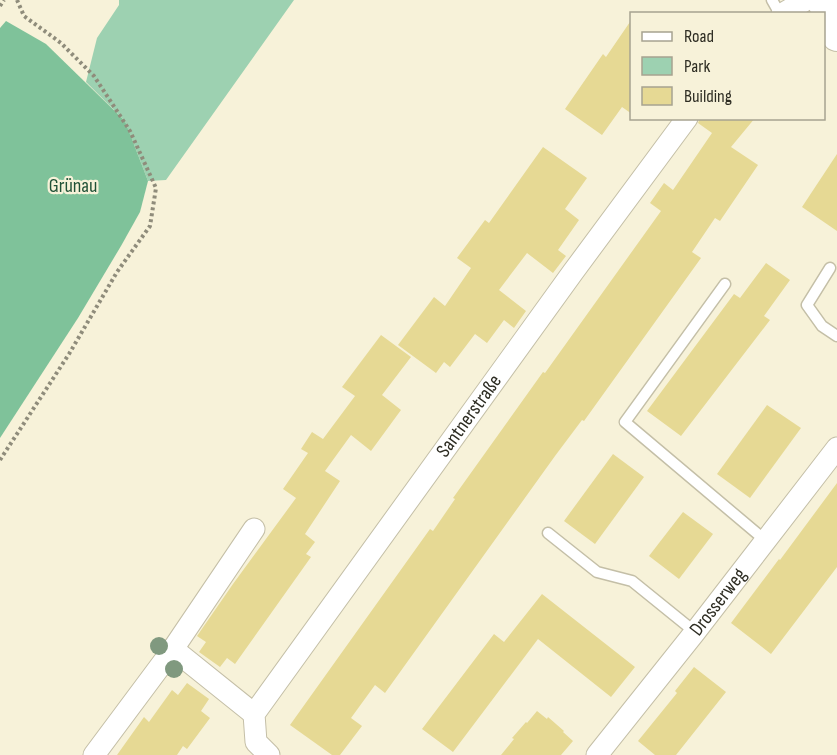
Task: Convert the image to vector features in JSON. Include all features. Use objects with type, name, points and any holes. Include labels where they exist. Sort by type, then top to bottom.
[{"type":"street","points":[[785,12],[806,0]]},
{"type":"street","points":[[822,0],[837,36]]},
{"type":"street","name":"Santnerstraße","points":[[254,714],[559,291],[686,120]]},
{"type":"street","name":"Drosserweg","points":[[597,755],[837,448]]},
{"type":"street","points":[[94,755],[173,649],[254,529]]},
{"type":"street","points":[[173,649],[254,714],[256,742],[270,755]]},
{"type":"lane","points":[[830,268],[807,305],[822,326],[837,336]]},
{"type":"lane","points":[[725,284],[625,422],[765,541]]},
{"type":"lane","points":[[548,533],[597,572],[632,581],[695,632]]},
{"type":"path","points":[[0,6],[4,0]]},
{"type":"path","points":[[0,460],[69,354],[117,272],[150,226],[156,188],[130,131],[94,76],[61,43],[24,16],[17,0]]},
{"type":"green space","points":[[119,0],[294,0],[166,180],[148,181],[125,121],[86,82],[97,38],[119,5]]},
{"type":"green space","name":"Grünau","points":[[6,21],[46,44],[125,121],[148,181],[140,212],[121,246],[78,318],[0,438],[0,28]]},
{"type":"building","points":[[630,22],[630,113],[622,107],[602,135],[565,109],[603,54],[606,57]]},
{"type":"building","points":[[699,120],[753,120],[731,147],[758,165],[720,221],[715,218],[692,252],[701,258],[584,421],[582,420],[555,456],[385,693],[375,685],[351,718],[362,726],[340,755],[332,755],[290,725],[430,529],[433,531],[455,499],[453,498],[661,211],[650,203],[664,183],[673,190],[712,133],[698,123]]},
{"type":"building","points":[[543,147],[587,178],[565,209],[579,220],[558,250],[566,256],[553,273],[527,253],[499,290],[526,311],[514,328],[504,320],[487,343],[475,334],[450,367],[444,362],[436,373],[398,345],[434,297],[445,306],[471,268],[457,258],[485,220],[489,223]]},
{"type":"building","points":[[837,154],[837,231],[802,207]]},
{"type":"building","points":[[766,263],[790,280],[764,316],[770,320],[681,436],[647,411],[734,294],[740,298]]},
{"type":"building","points":[[381,335],[411,357],[382,395],[401,410],[371,451],[351,435],[325,471],[340,481],[305,534],[315,542],[306,554],[311,557],[235,664],[227,658],[220,667],[199,652],[206,642],[197,636],[296,498],[283,489],[308,453],[301,449],[312,432],[323,439],[355,396],[342,387]]},
{"type":"building","points":[[767,405],[801,428],[750,498],[717,474]]},
{"type":"building","points":[[613,454],[644,477],[595,544],[564,521]]},
{"type":"building","points":[[837,483],[837,567],[771,654],[731,623]]},
{"type":"building","points":[[683,512],[713,534],[679,579],[649,556]]},
{"type":"building","points":[[542,594],[635,667],[611,697],[538,639],[453,752],[422,729],[494,634],[504,642]]},
{"type":"building","points":[[694,667],[726,692],[676,755],[655,755],[638,741],[677,693],[675,691]]},
{"type":"building","points":[[187,683],[209,699],[201,711],[210,718],[187,749],[183,746],[177,755],[117,755],[144,717],[149,722],[172,690],[178,695]]},
{"type":"building","points":[[537,711],[547,719],[548,717],[573,741],[561,755],[501,755],[514,739],[512,738]]}]
